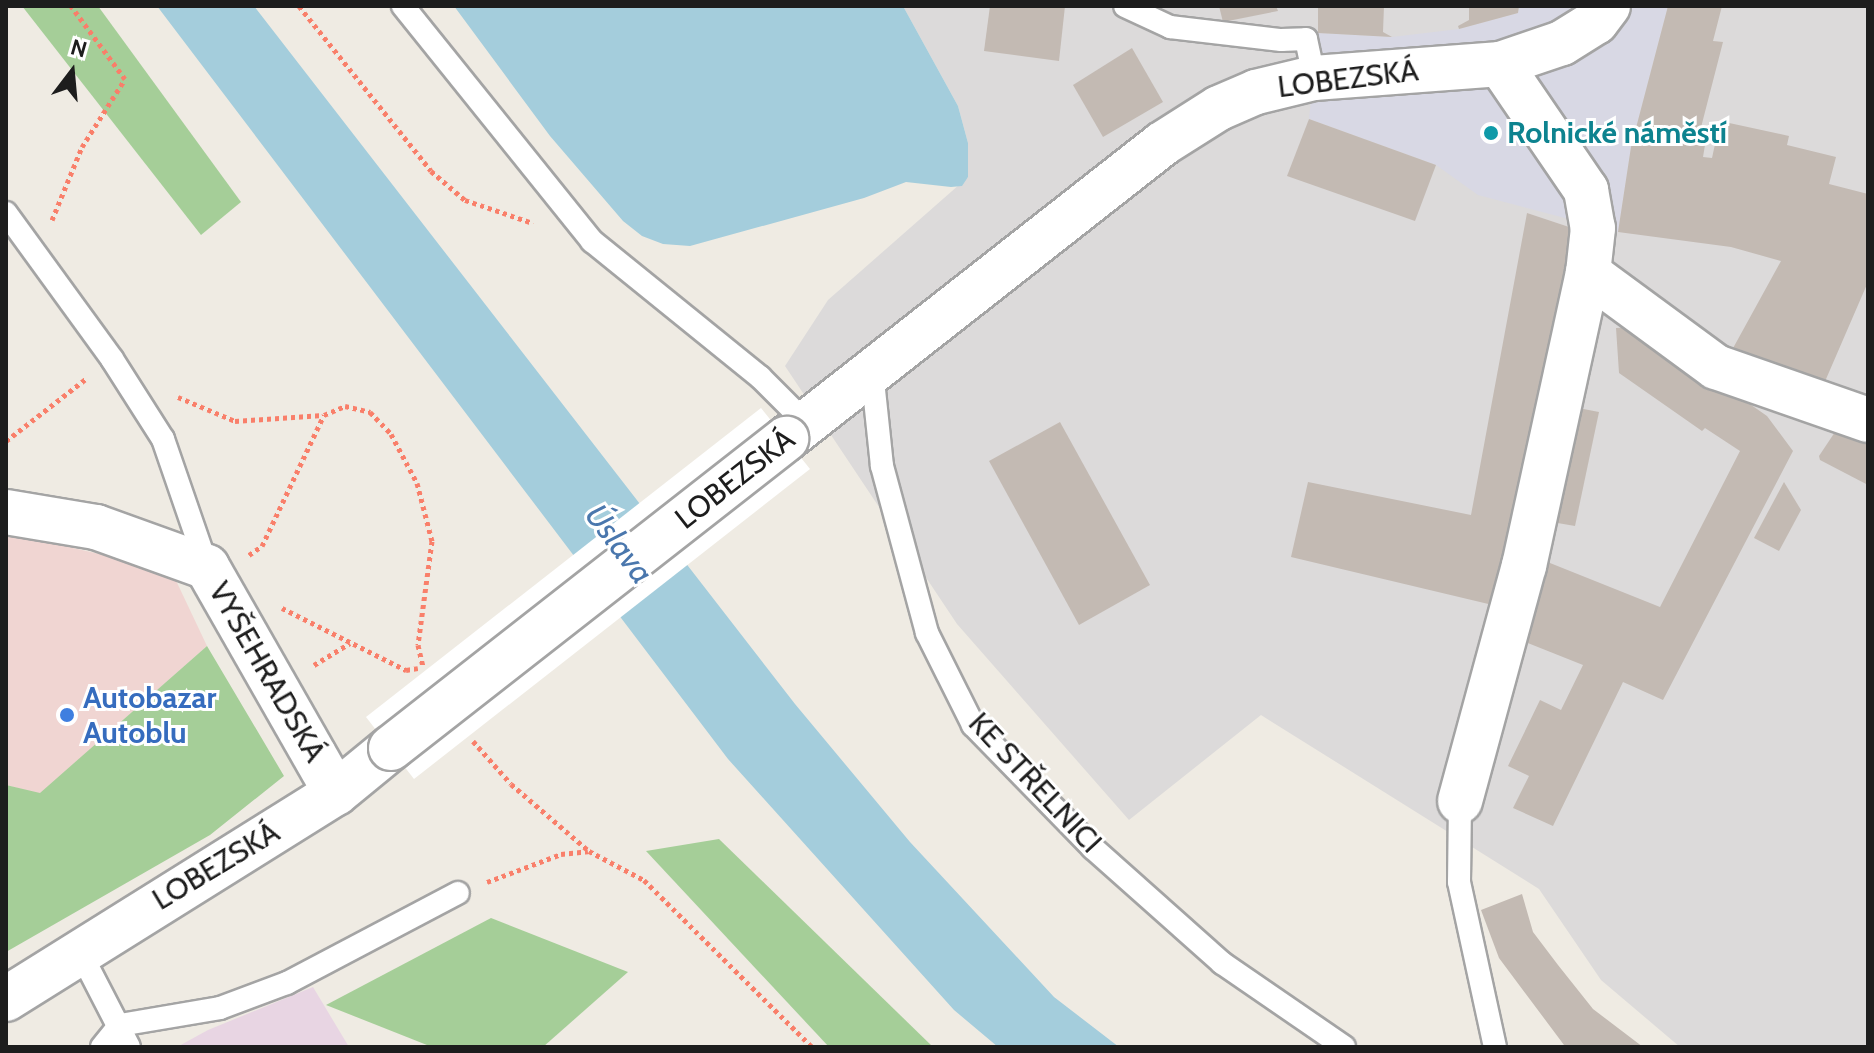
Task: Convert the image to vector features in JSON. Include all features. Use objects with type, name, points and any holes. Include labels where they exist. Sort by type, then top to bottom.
[{"type":"street","points":[[1460,801],[1524,566],[1588,273],[1593,228],[1586,190],[1500,64],[1562,43],[1596,22],[1608,6]]},
{"type":"street","name":"LOBEZSKÁ","points":[[6,999],[79,950],[336,793],[1186,128],[1256,92],[1314,78],[1500,64]]},
{"type":"street","points":[[1588,273],[1716,367],[1868,420]]},
{"type":"street","name":"VYŠEHRADSKÁ","points":[[6,512],[96,527],[207,567],[336,793]]},
{"type":"lane","points":[[403,6],[592,241],[760,377],[796,431]]},
{"type":"lane","points":[[1125,6],[1170,27],[1206,33],[1306,39],[1314,78]]},
{"type":"lane","points":[[6,213],[116,366],[163,439],[207,567]]},
{"type":"lane","name":"KE STŘELNICI","points":[[872,371],[882,466],[927,633],[973,725],[1093,848],[1222,963],[1344,1047]]},
{"type":"lane","points":[[1460,801],[1459,882],[1495,1047]]},
{"type":"lane","points":[[102,1047],[120,1025],[220,1008],[287,983],[458,893]]},
{"type":"lane","points":[[79,950],[129,1047]]},
{"type":"path","points":[[39,259],[82,147],[125,79],[71,6]]},
{"type":"path","points":[[299,6],[431,171],[465,200],[592,241]]},
{"type":"path","points":[[6,441],[116,366],[235,421],[324,415],[345,406],[370,412],[391,434],[417,483],[432,541],[418,645],[423,667],[431,679]]},
{"type":"path","points":[[207,567],[229,570],[262,546],[324,415]]},
{"type":"path","points":[[272,603],[406,670],[423,667]]},
{"type":"path","points":[[309,670],[325,656],[350,643]]},
{"type":"path","points":[[471,737],[511,784],[589,851],[644,880],[812,1047]]},
{"type":"path","points":[[458,893],[561,854],[589,851]]},
{"type":"shaded area","points":[[903,6],[1868,6],[1868,1047],[1680,1047],[1601,980],[1539,889],[1261,715],[1129,820],[957,624],[785,366],[828,300],[968,177],[968,143],[958,106]]},
{"type":"shaded area","name":"Rolnické náměstí","points":[[1519,6],[1668,6],[1631,147],[1618,232],[1478,195],[1436,165],[1309,119],[1318,33],[1392,37],[1459,29],[1518,13]]},
{"type":"shaded area","name":"Autobazar Autoblu","points":[[6,533],[171,570],[207,646],[40,794],[6,785]]},
{"type":"shaded area","points":[[313,987],[349,1047],[177,1047],[208,1030]]},
{"type":"green space","points":[[22,6],[98,6],[241,202],[201,235]]},
{"type":"green space","points":[[207,646],[284,776],[210,835],[6,952],[6,785],[40,793]]},
{"type":"green space","points":[[719,839],[933,1047],[829,1047],[646,851]]},
{"type":"green space","points":[[491,918],[628,972],[543,1047],[432,1047],[326,1005]]},
{"type":"water","name":"Úslava","points":[[157,6],[254,6],[795,704],[910,842],[1054,997],[1119,1047],[998,1047],[954,1010],[728,759]]},
{"type":"water","points":[[454,6],[903,6],[958,106],[968,143],[968,177],[962,186],[951,187],[906,182],[864,198],[690,246],[663,244],[642,236],[623,221],[550,136]]},
{"type":"pier","points":[[761,408],[810,469],[414,779],[366,717]]},
{"type":"building","points":[[990,6],[1065,6],[1059,61],[984,51]]},
{"type":"building","points":[[1219,6],[1276,6],[1278,11],[1223,22]]},
{"type":"building","points":[[1318,6],[1384,6],[1383,32],[1392,37],[1318,33]]},
{"type":"building","points":[[1469,6],[1519,6],[1518,13],[1459,29],[1458,26],[1469,20]]},
{"type":"building","points":[[1668,6],[1722,6],[1713,41],[1723,42],[1697,143],[1705,145],[1703,157],[1712,158],[1720,121],[1789,136],[1787,145],[1836,157],[1829,184],[1868,194],[1868,282],[1820,393],[1732,350],[1781,261],[1731,247],[1618,232],[1631,147]]},
{"type":"building","points":[[1132,48],[1163,102],[1103,137],[1073,85]]},
{"type":"building","points":[[1309,119],[1436,165],[1415,221],[1287,176]]},
{"type":"building","points":[[1527,213],[1575,229],[1501,607],[1291,557],[1308,482],[1471,515]]},
{"type":"building","points":[[1639,327],[1767,416],[1793,451],[1663,700],[1623,682],[1553,826],[1513,808],[1529,776],[1508,766],[1540,700],[1561,710],[1583,665],[1515,638],[1545,561],[1660,607],[1740,451],[1705,428],[1702,431],[1619,373],[1616,328]]},
{"type":"building","points":[[1568,406],[1599,412],[1575,526],[1546,521]]},
{"type":"building","points":[[1060,422],[1150,585],[1079,625],[989,461]]},
{"type":"building","points":[[1839,426],[1868,436],[1868,485],[1820,460],[1819,456]]},
{"type":"building","points":[[1784,482],[1801,510],[1779,551],[1754,538]]},
{"type":"building","points":[[1522,894],[1533,932],[1558,965],[1593,1009],[1643,1047],[1564,1045],[1499,958],[1481,910]]},
{"type":"place","name":"Rolnické náměstí","points":[[1491,133]]},
{"type":"place","name":"Autobazar Autoblu","points":[[67,715]]}]
